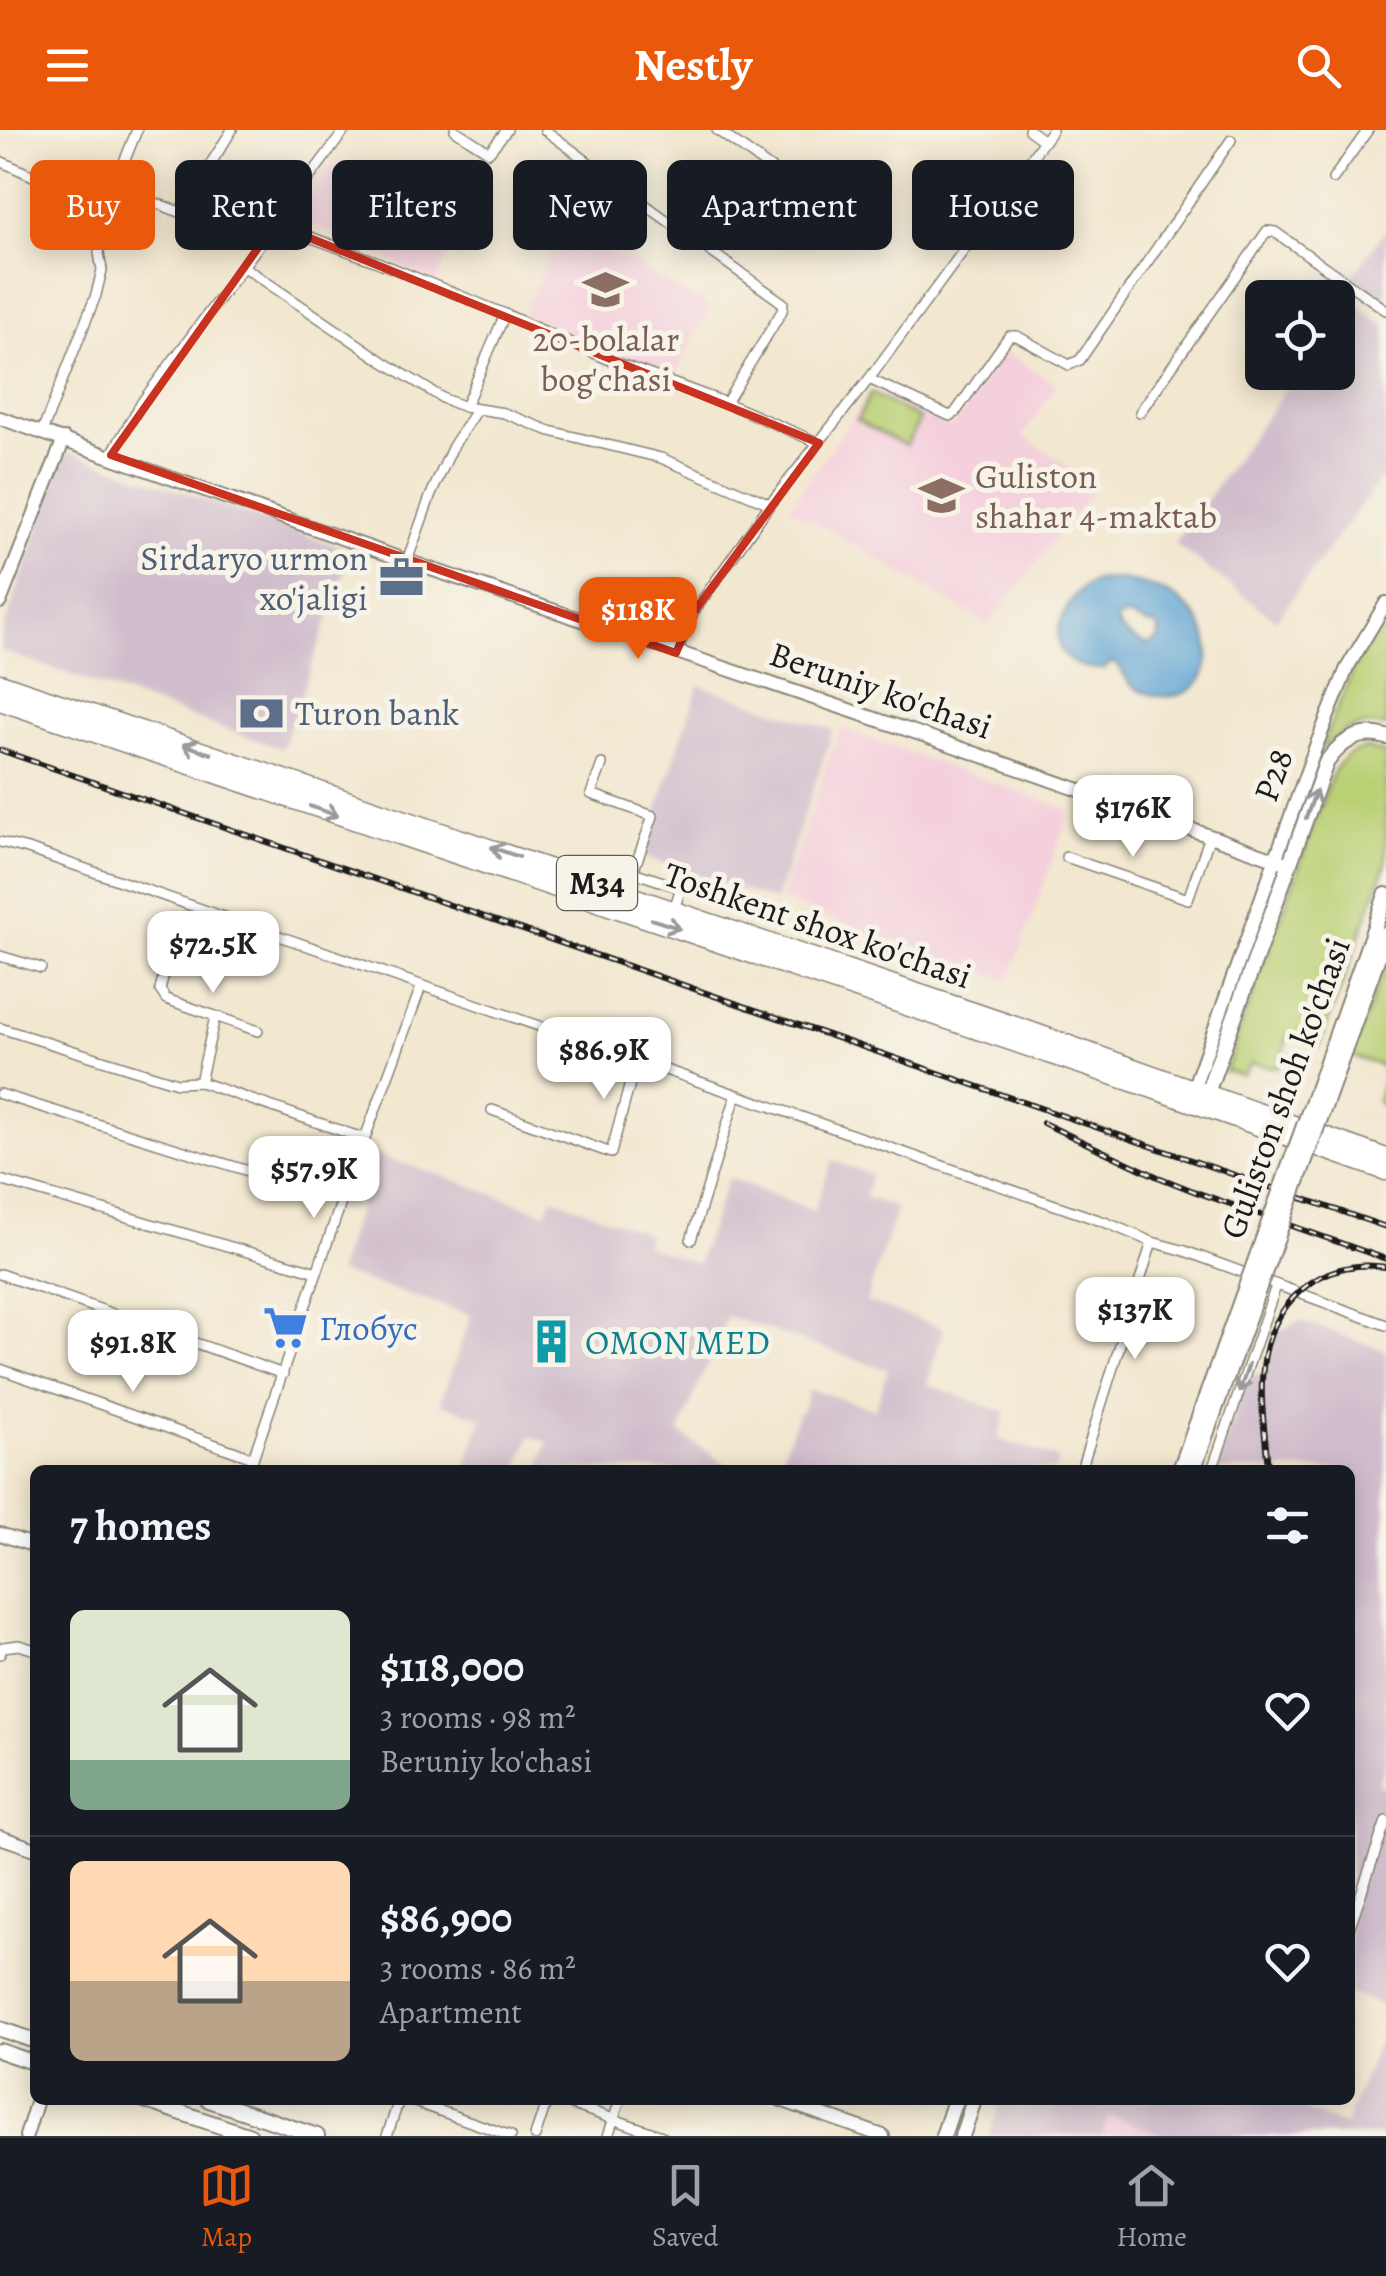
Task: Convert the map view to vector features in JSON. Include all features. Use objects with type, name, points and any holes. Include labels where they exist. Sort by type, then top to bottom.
[{"type":"highway","name":"Toshkent shox ko'chasi","points":[[0,683],[674,910],[1153,1089],[1386,1171]]},
{"type":"highway","name":"Toshkent shox ko'chasi","points":[[0,701],[810,972],[1200,1091],[1386,1158]]},
{"type":"main road","name":"Guliston shoh ko'chasi","points":[[1200,1091],[1283,862],[1326,763],[1335,750],[1360,735],[1386,737]]},
{"type":"main road","name":"Guliston shoh ko'chasi","points":[[1196,1465],[1386,896]]},
{"type":"main road","name":"Guliston shoh ko'chasi","points":[[1182,1465],[1386,934]]},
{"type":"main road","points":[[0,2029],[30,2039]]},
{"type":"main road","points":[[0,2051],[30,2061]]},
{"type":"main road","points":[[159,2105],[250,2136]]},
{"type":"main road","points":[[943,2136],[954,2105]]},
{"type":"main road","points":[[962,2136],[972,2105]]},
{"type":"main road","points":[[250,2107],[317,2136]]},
{"type":"street","points":[[125,160],[136,130]]},
{"type":"street","points":[[155,203],[180,212],[232,130]]},
{"type":"street","points":[[312,175],[345,130]]},
{"type":"street","points":[[455,130],[489,152],[506,130]]},
{"type":"street","points":[[546,130],[782,303],[782,311],[726,403]]},
{"type":"street","points":[[717,130],[759,160]]},
{"type":"street","points":[[1029,130],[1044,141]]},
{"type":"street","points":[[676,652],[693,613],[770,504],[1052,130]]},
{"type":"street","points":[[1333,178],[1368,130]]},
{"type":"street","points":[[868,379],[950,416],[1009,336],[1017,336],[1070,366],[1080,360],[1231,140]]},
{"type":"street","points":[[0,160],[30,174]]},
{"type":"street","points":[[1140,412],[1267,231],[1275,232],[1386,310]]},
{"type":"street","points":[[312,237],[819,443]]},
{"type":"street","points":[[42,432],[96,295],[102,270],[99,250]]},
{"type":"street","points":[[111,456],[142,402],[257,250]]},
{"type":"street","points":[[244,267],[444,398],[471,409],[504,413],[550,430],[661,458],[770,504]]},
{"type":"street","points":[[408,561],[430,497],[471,409],[506,314]]},
{"type":"street","name":"Beruniy ko'chasi","points":[[0,418],[1283,862]]},
{"type":"street","points":[[0,602],[64,439]]},
{"type":"street","name":"Р28","points":[[1283,862],[1297,794],[1348,668],[1386,603]]},
{"type":"street","points":[[602,764],[591,794],[653,816],[633,872],[682,888],[674,910]]},
{"type":"street","points":[[1066,857],[1188,899],[1210,836]]},
{"type":"street","points":[[0,842],[28,848],[1182,1250],[1386,1326]]},
{"type":"street","points":[[0,956],[41,968]]},
{"type":"street","points":[[167,960],[160,990],[166,999],[258,1031]]},
{"type":"street","points":[[251,1465],[421,986]]},
{"type":"street","points":[[200,1082],[215,1017]]},
{"type":"street","points":[[0,1028],[177,1083],[200,1082],[365,1139]]},
{"type":"street","points":[[492,1110],[611,1153],[636,1061]]},
{"type":"street","points":[[0,1094],[342,1200]]},
{"type":"street","points":[[691,1240],[736,1096]]},
{"type":"street","points":[[0,1180],[317,1272]]},
{"type":"street","points":[[1083,1465],[1152,1242]]},
{"type":"street","points":[[0,1274],[283,1374]]},
{"type":"street","points":[[1214,1465],[1276,1286]]},
{"type":"street","points":[[0,1370],[253,1458]]},
{"type":"street","points":[[0,1534],[30,1544]]},
{"type":"street","points":[[0,1654],[3,1647],[30,1648]]},
{"type":"street","points":[[1355,1912],[1386,1822]]},
{"type":"street","points":[[0,1837],[30,1847]]},
{"type":"street","points":[[26,2136],[35,2105]]},
{"type":"street","points":[[387,2136],[397,2105]]},
{"type":"street","points":[[423,2105],[511,2136]]},
{"type":"street","points":[[535,2136],[545,2105]]},
{"type":"street","points":[[573,2105],[662,2136]]},
{"type":"street","points":[[608,2136],[618,2105]]},
{"type":"street","points":[[795,2105],[883,2136]]},
{"type":"highlighted area","points":[[275,224],[819,443],[693,613],[676,653],[111,455]]},
{"type":"shaded area","points":[[332,167],[332,234],[312,225],[312,193]]},
{"type":"shaded area","points":[[1386,229],[1386,306],[1350,280]]},
{"type":"shaded area","points":[[367,250],[449,250],[437,282]]},
{"type":"shaded area","name":"20-bolalar bog'chasi","points":[[552,250],[601,250],[645,268],[644,271],[711,307],[674,376],[522,315]]},
{"type":"shaded area","points":[[1355,304],[1386,327],[1386,482],[1381,478],[1276,620],[1175,544],[1285,390],[1355,390]]},
{"type":"shaded area","name":"Guliston shahar 4-maktab","points":[[1003,352],[1057,384],[1023,436],[1096,485],[989,625],[789,507],[872,391],[953,428]]},
{"type":"shaded area","points":[[66,451],[352,551],[282,749],[0,650],[0,639]]},
{"type":"shaded area","points":[[699,685],[833,730],[775,901],[642,856]]},
{"type":"shaded area","points":[[840,728],[1070,810],[1009,981],[779,900]]},
{"type":"shaded area","points":[[370,1153],[546,1213],[552,1197],[648,1234],[645,1245],[697,1264],[728,1178],[814,1211],[832,1161],[871,1174],[865,1197],[897,1208],[866,1302],[944,1328],[927,1384],[1006,1413],[998,1439],[1059,1459],[1057,1465],[778,1465],[809,1389],[875,1409],[888,1370],[727,1316],[679,1433],[727,1465],[541,1465],[548,1442],[530,1436],[520,1465],[466,1465],[482,1418],[440,1403],[471,1315],[337,1272],[366,1185],[359,1182]]},
{"type":"shaded area","points":[[1301,1321],[1386,1351],[1386,1760],[1378,1784],[1386,1788],[1386,2007],[1355,1996],[1355,1465],[1218,1465],[1248,1374],[1264,1375],[1279,1331]]},
{"type":"shaded area","points":[[1386,2021],[1386,2136],[1166,2136],[1109,2115],[1102,2136],[989,2136],[999,2105],[1307,2105],[1305,2111],[1345,2125]]},
{"type":"shaded area","points":[[1109,2115],[1166,2136],[1102,2136]]},
{"type":"green space","points":[[871,393],[920,419],[906,446],[857,420]]},
{"type":"green space","points":[[1386,616],[1386,727],[1369,725],[1346,731],[1323,745],[1317,757],[1354,667]]},
{"type":"green space","points":[[1366,748],[1386,754],[1386,864],[1319,1047],[1289,1035],[1278,1068],[1251,1063],[1243,1075],[1225,1071],[1332,775],[1346,757]]},
{"type":"green space","points":[[1386,962],[1386,1107],[1377,1102],[1384,1076],[1382,1066],[1351,1056]]},
{"type":"water","points":[[1110,579],[1164,592],[1182,603],[1200,623],[1209,652],[1207,666],[1192,689],[1178,695],[1149,694],[1131,685],[1112,662],[1104,669],[1091,668],[1064,655],[1058,638],[1068,606],[1089,584]],"holes":[[[1128,616],[1159,629],[1158,639],[1148,645],[1125,632],[1116,619]]]},
{"type":"railway","points":[[0,750],[1386,1227]]},
{"type":"railway","points":[[1043,1123],[1158,1177],[1386,1259]]},
{"type":"railway","points":[[1268,1465],[1262,1381],[1267,1345],[1275,1324],[1302,1289],[1320,1277],[1340,1269],[1386,1267]]},
{"type":"place","name":"20-bolalar bog'chasi","points":[[606,289]]},
{"type":"place","name":"Guliston shahar 4-maktab","points":[[942,496]]},
{"type":"place","name":"Sirdaryo urmon xo'jaligi","points":[[401,578]]},
{"type":"place","name":"Turon bank","points":[[262,713]]},
{"type":"place","name":"Глобус","points":[[286,1328]]},
{"type":"place","name":"OMON MED","points":[[552,1342]]}]
